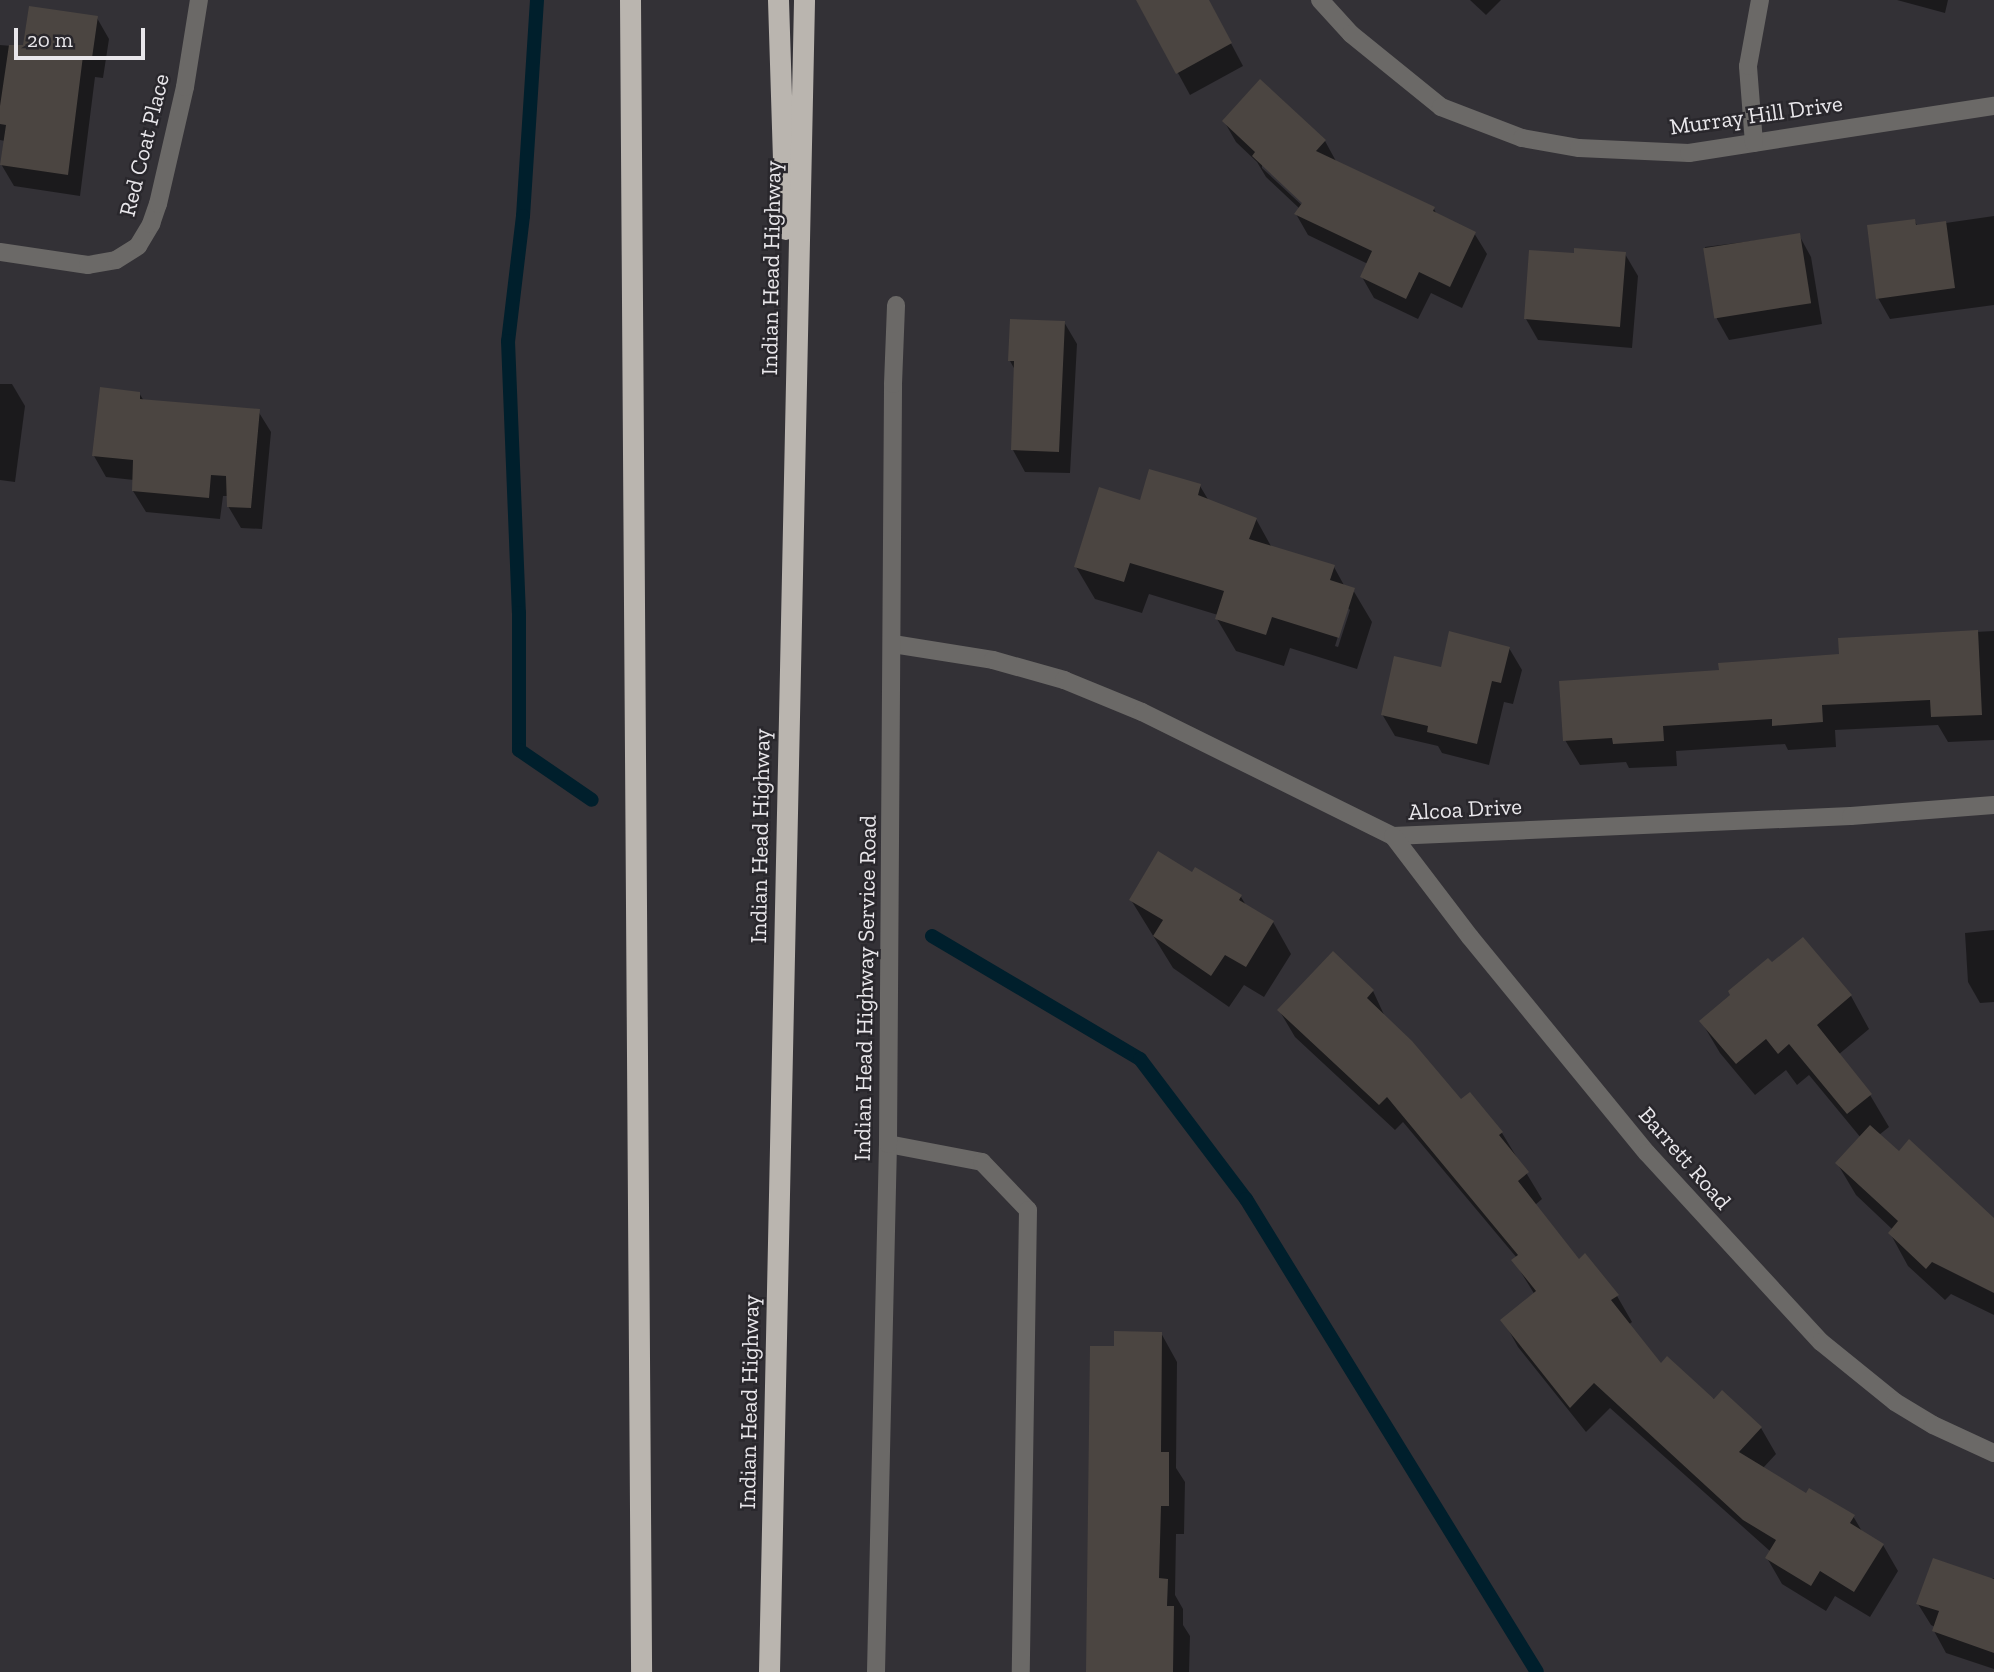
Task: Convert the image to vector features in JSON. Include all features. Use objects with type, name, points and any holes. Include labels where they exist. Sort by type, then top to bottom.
[{"type":"highway","points":[[630,0],[641,1672]]},
{"type":"highway","points":[[778,0],[792,466]]},
{"type":"highway","name":"Indian Head Highway","points":[[769,1672],[792,466],[804,0]]},
{"type":"street","name":"Red Coat Place","points":[[0,252],[88,265],[116,260],[128,254],[146,235],[158,204],[185,88],[200,0]]},
{"type":"street","name":"Murray Hill Drive","points":[[1320,0],[1351,34],[1441,107],[1522,138],[1579,148],[1668,153],[1754,143],[1994,106]]},
{"type":"street","points":[[1754,143],[1748,66],[1760,0]]},
{"type":"street","name":"Indian Head Highway Service Road","points":[[876,1672],[888,1144],[893,384],[897,305]]},
{"type":"street","name":"Alcoa Drive","points":[[893,644],[993,660],[1064,680],[1155,718],[1393,836],[1851,816],[1994,805]]},
{"type":"street","name":"Barrett Road","points":[[1393,836],[1470,937],[1647,1153],[1821,1342],[1895,1402],[1933,1425],[1994,1452]]},
{"type":"street","points":[[888,1144],[982,1162],[1028,1210],[1021,1672]]},
{"type":"building","points":[[1136,0],[1209,0],[1232,43],[1176,74]]},
{"type":"building","points":[[29,6],[98,16],[92,58],[83,56],[68,175],[0,165],[6,125],[0,124],[0,106],[9,45],[23,45]]},
{"type":"building","points":[[1260,79],[1326,140],[1316,151],[1435,207],[1433,211],[1476,232],[1450,287],[1419,272],[1406,299],[1360,277],[1372,251],[1294,214],[1302,203],[1252,156],[1255,152],[1222,121]]},
{"type":"building","points":[[1915,219],[1916,225],[1946,221],[1955,288],[1876,299],[1867,225]]},
{"type":"building","points":[[1800,233],[1811,303],[1714,318],[1703,248]]},
{"type":"building","points":[[1574,248],[1626,252],[1620,327],[1524,319],[1529,250],[1574,253]]},
{"type":"building","points":[[1010,319],[1065,321],[1059,452],[1011,450],[1014,361],[1008,361]]},
{"type":"building","points":[[100,387],[140,392],[140,399],[260,409],[251,508],[227,507],[226,476],[211,475],[209,498],[132,491],[133,460],[92,456]]},
{"type":"building","points":[[1149,469],[1201,484],[1198,495],[1257,518],[1249,539],[1335,565],[1330,580],[1355,588],[1339,638],[1272,617],[1266,635],[1215,619],[1224,591],[1130,563],[1124,582],[1074,567],[1099,487],[1140,500]]},
{"type":"building","points":[[1978,630],[1982,715],[1931,717],[1930,700],[1822,705],[1823,722],[1772,726],[1772,719],[1663,726],[1664,741],[1613,744],[1612,738],[1563,741],[1559,681],[1719,670],[1718,663],[1839,654],[1838,638]]},
{"type":"building","points":[[1449,631],[1510,647],[1501,683],[1492,681],[1477,744],[1427,732],[1428,726],[1381,715],[1394,656],[1441,667]]},
{"type":"building","points":[[1158,851],[1192,872],[1195,867],[1242,895],[1239,900],[1274,921],[1246,967],[1225,955],[1211,976],[1153,936],[1163,920],[1129,900]]},
{"type":"building","points":[[1803,937],[1852,995],[1817,1025],[1872,1094],[1847,1114],[1789,1044],[1778,1054],[1766,1039],[1736,1064],[1699,1021],[1730,995],[1728,991],[1768,958],[1772,962]]},
{"type":"building","points":[[1333,951],[1374,990],[1367,998],[1412,1041],[1461,1099],[1470,1092],[1503,1132],[1499,1135],[1529,1172],[1518,1181],[1579,1259],[1585,1253],[1619,1295],[1611,1300],[1661,1363],[1667,1356],[1714,1399],[1722,1390],[1762,1427],[1739,1452],[1806,1493],[1809,1488],[1855,1515],[1850,1523],[1884,1544],[1854,1592],[1820,1571],[1811,1586],[1765,1558],[1776,1540],[1743,1520],[1594,1383],[1570,1408],[1500,1320],[1536,1291],[1511,1260],[1518,1255],[1387,1097],[1379,1105],[1277,1010]]},
{"type":"building","points":[[1870,1125],[1899,1151],[1909,1139],[1994,1218],[1994,1293],[1932,1262],[1926,1269],[1888,1233],[1898,1221],[1835,1163]]},
{"type":"building","points":[[1114,1331],[1162,1332],[1161,1452],[1169,1452],[1169,1506],[1161,1506],[1159,1578],[1168,1579],[1167,1606],[1174,1606],[1173,1672],[1086,1672],[1090,1346],[1114,1346]]},
{"type":"building","points":[[1933,1558],[1994,1579],[1994,1653],[1932,1631],[1939,1611],[1916,1604]]},
{"type":"waterway","points":[[537,0],[523,216],[508,341],[519,613],[519,750],[592,800]]},
{"type":"waterway","points":[[932,936],[1140,1059],[1246,1199],[1537,1672]]}]
